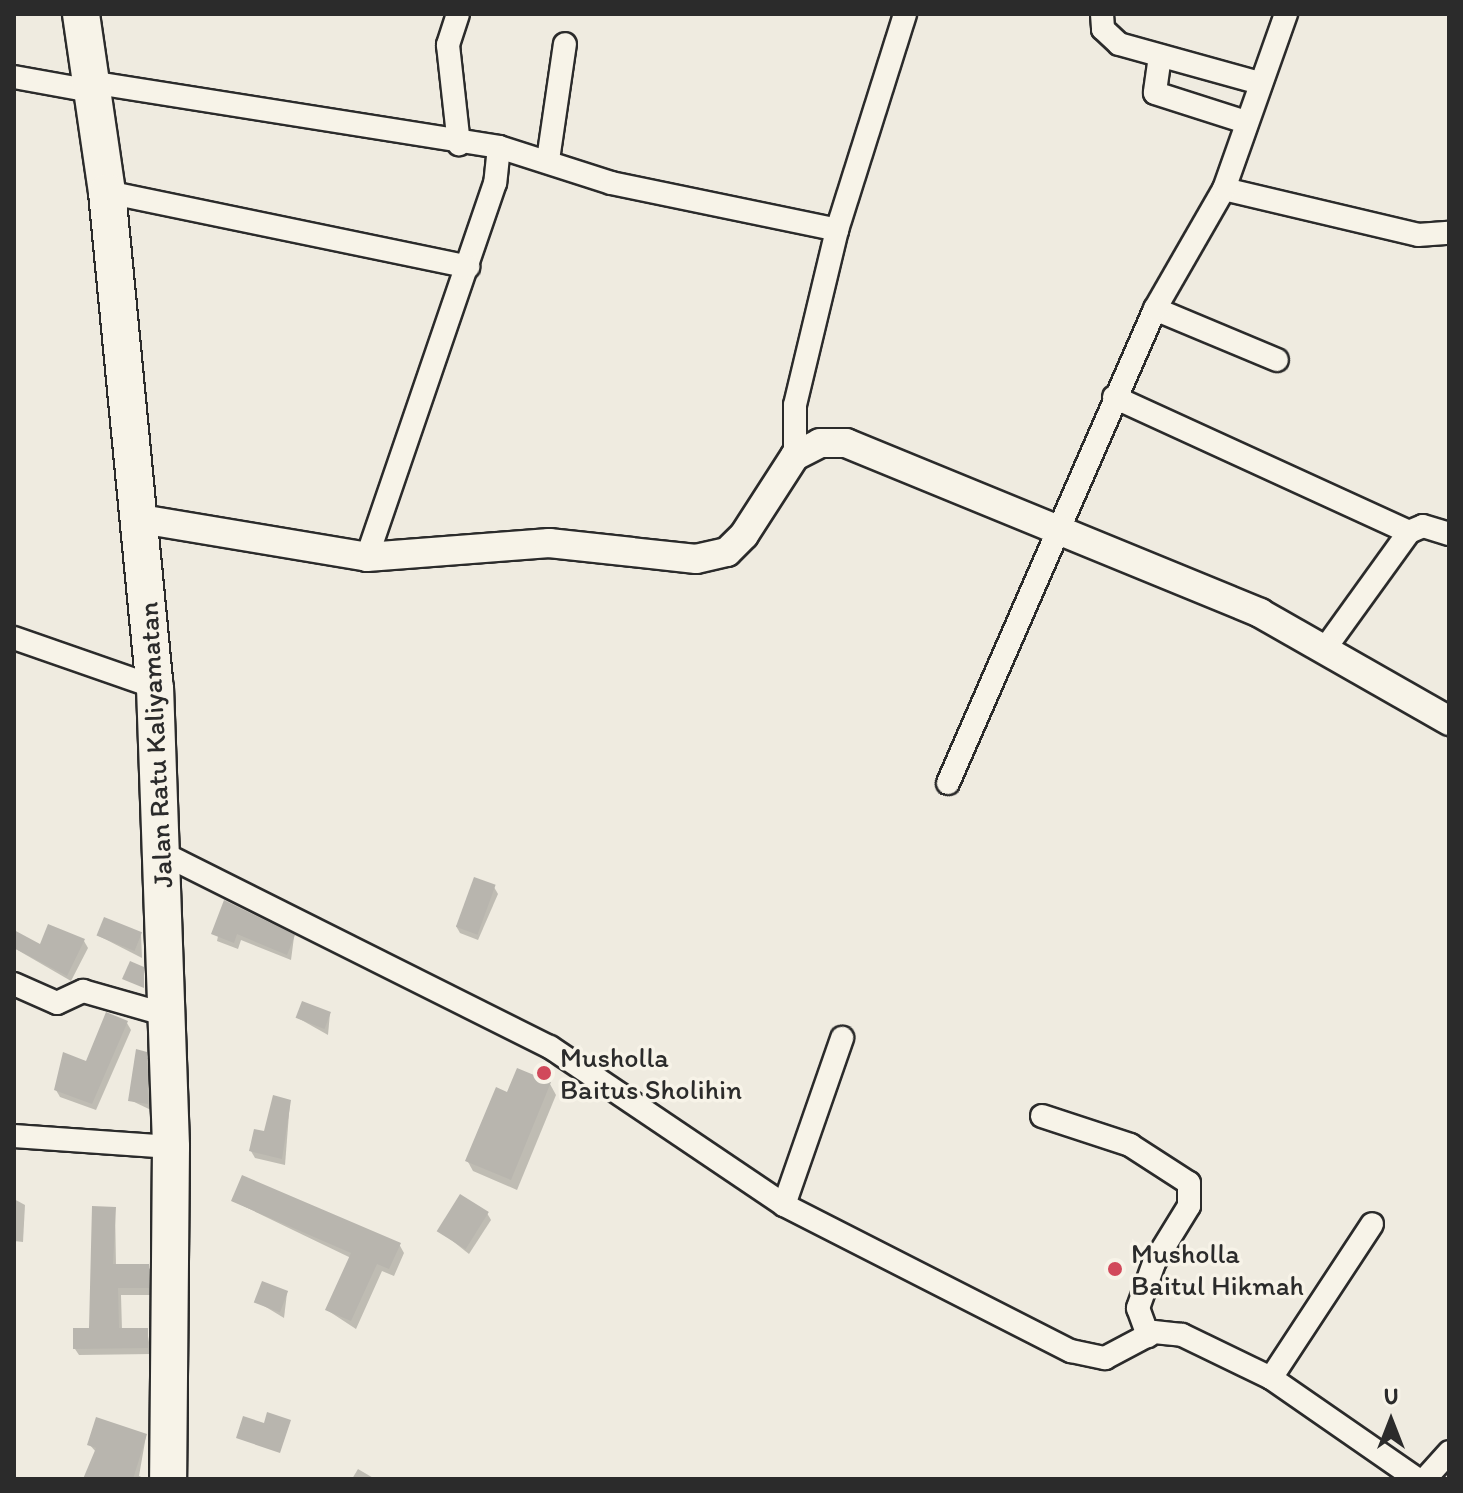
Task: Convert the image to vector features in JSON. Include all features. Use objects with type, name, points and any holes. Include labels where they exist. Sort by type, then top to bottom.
[{"type":"main road","name":"Jalan Ratu Kaliyamatan","points":[[81,14],[107,192],[155,687],[171,1147],[168,1479]]},
{"type":"street","points":[[458,14],[448,45],[459,144]]},
{"type":"street","points":[[795,456],[795,405],[837,230],[905,14]]},
{"type":"street","points":[[1102,14],[1109,38],[1160,56],[1260,83]]},
{"type":"street","points":[[948,783],[1054,527],[1114,397],[1155,309],[1224,189],[1286,14]]},
{"type":"street","points":[[548,160],[565,44]]},
{"type":"street","points":[[1160,56],[1155,93],[1246,122]]},
{"type":"street","points":[[14,77],[205,95],[459,144],[499,147],[548,160],[611,183],[837,230]]},
{"type":"street","points":[[367,557],[468,267],[499,147]]},
{"type":"street","points":[[1224,189],[1418,235],[1449,233]]},
{"type":"street","points":[[107,192],[468,267]]},
{"type":"street","points":[[1155,309],[1277,360]]},
{"type":"street","points":[[1114,397],[1409,532]]},
{"type":"street","points":[[141,519],[367,557],[549,543],[713,557],[744,535],[795,456],[820,443],[874,449],[1260,613],[1449,721]]},
{"type":"street","points":[[1324,650],[1409,532],[1423,526],[1449,534]]},
{"type":"street","points":[[14,638],[155,687]]},
{"type":"street","points":[[162,853],[550,1047],[784,1205],[1071,1351],[1105,1358],[1148,1336],[1182,1335],[1271,1378],[1417,1479]]},
{"type":"street","points":[[14,984],[57,1003],[83,991],[167,1015]]},
{"type":"street","points":[[784,1205],[842,1038]]},
{"type":"street","points":[[1042,1116],[1130,1145],[1189,1183],[1189,1206],[1154,1263],[1138,1308],[1148,1336]]},
{"type":"street","points":[[14,1136],[171,1147]]},
{"type":"street","points":[[1271,1378],[1372,1224]]},
{"type":"street","points":[[1425,1479],[1449,1452]]},
{"type":"building","points":[[474,877],[496,885],[477,935],[456,927]]},
{"type":"building","points":[[224,900],[295,935],[287,955],[237,934],[234,943],[211,934]]},
{"type":"building","points":[[104,917],[142,932],[135,951],[97,936]]},
{"type":"building","points":[[48,924],[85,939],[67,976],[14,948],[14,930],[40,944]]},
{"type":"building","points":[[130,961],[144,967],[144,988],[122,979]]},
{"type":"building","points":[[302,1001],[331,1012],[324,1029],[296,1018]]},
{"type":"building","points":[[106,1012],[128,1021],[92,1104],[54,1090],[63,1052],[86,1061]]},
{"type":"building","points":[[136,1049],[147,1052],[148,1104],[128,1101]]},
{"type":"building","points":[[517,1068],[551,1082],[511,1180],[465,1161],[496,1087],[507,1092]]},
{"type":"building","points":[[273,1095],[291,1100],[282,1159],[249,1151],[254,1129],[264,1131]]},
{"type":"building","points":[[242,1175],[401,1243],[389,1269],[377,1264],[351,1321],[325,1310],[351,1253],[231,1201]]},
{"type":"building","points":[[460,1194],[489,1212],[466,1249],[437,1231]]},
{"type":"building","points":[[92,1206],[116,1207],[113,1264],[149,1264],[149,1288],[118,1288],[119,1328],[148,1328],[148,1348],[73,1349],[73,1328],[89,1328]]},
{"type":"building","points":[[262,1281],[288,1291],[280,1313],[254,1302]]},
{"type":"building","points":[[267,1412],[291,1420],[280,1453],[236,1438],[243,1416],[264,1423]]},
{"type":"building","points":[[96,1417],[147,1434],[133,1479],[83,1479],[96,1448],[87,1445]]},
{"type":"place","name":"Musholla Baitus Sholihin","points":[[544,1073]]},
{"type":"place","name":"Musholla Baitul Hikmah","points":[[1115,1269]]}]
